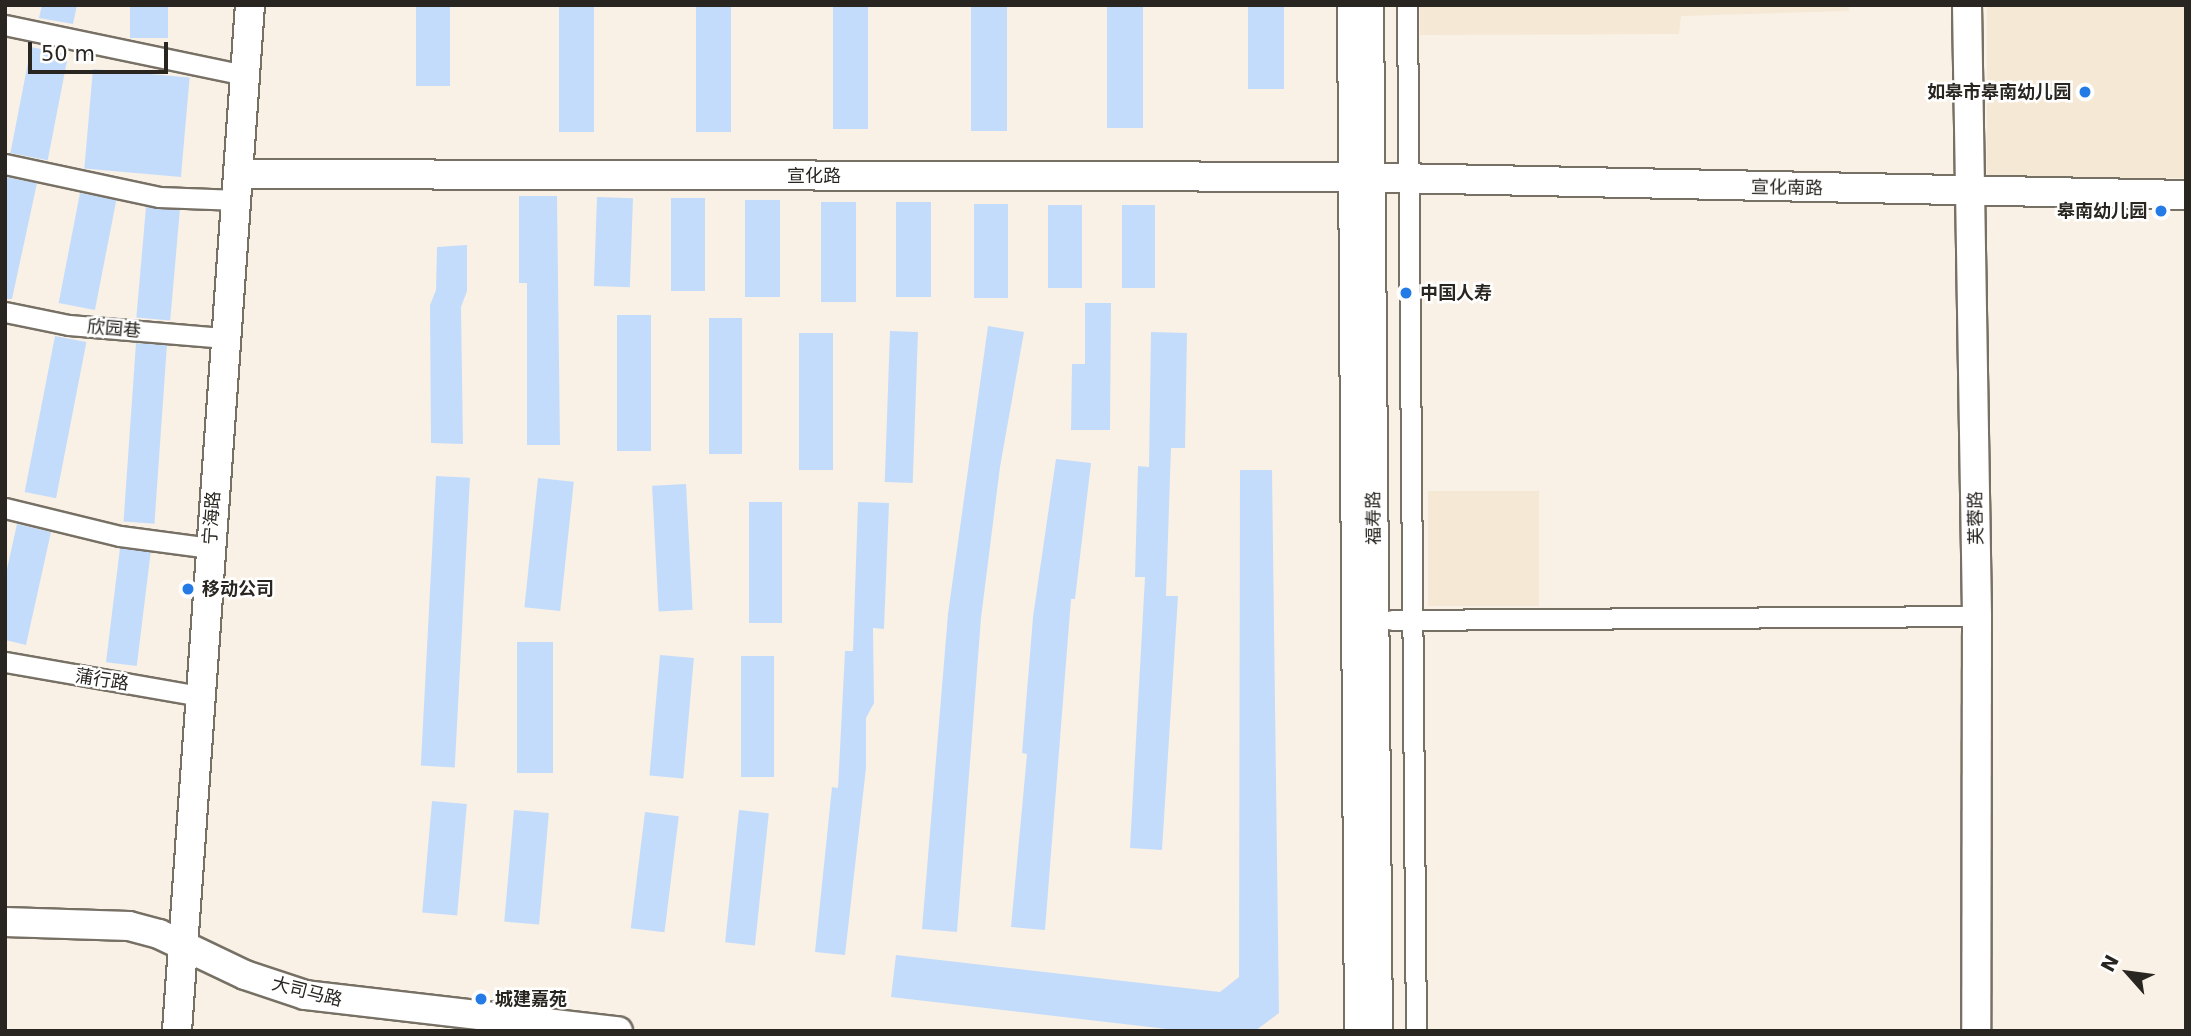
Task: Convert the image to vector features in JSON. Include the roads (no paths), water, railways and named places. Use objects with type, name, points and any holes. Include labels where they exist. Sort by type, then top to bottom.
[{"type":"street","name":"宁海路","points":[[177,1031],[250,5]]},
{"type":"street","points":[[1347,5],[1379,179]]},
{"type":"street","name":"福寿路","points":[[1369,5],[1404,620],[1393,1031]]},
{"type":"street","name":"福寿路","points":[[1378,1031],[1379,179],[1386,5]]},
{"type":"street","points":[[1354,1031],[1379,179],[1407,5]]},
{"type":"street","name":"芙蓉路","points":[[1968,5],[1977,616],[1976,1031]]},
{"type":"street","points":[[5,25],[245,75]]},
{"type":"street","points":[[5,164],[159,197],[239,187]]},
{"type":"street","name":"宣化路","points":[[239,187],[1379,179]]},
{"type":"street","name":"宣化南路","points":[[1379,179],[2186,195]]},
{"type":"street","name":"欣园巷","points":[[5,312],[69,325],[225,338]]},
{"type":"street","points":[[5,508],[120,536],[210,548]]},
{"type":"street","points":[[1416,1031],[1404,620],[1977,616]]},
{"type":"street","name":"蒲行路","points":[[5,662],[199,696]]},
{"type":"street","name":"大司马路","points":[[5,922],[97,925],[149,931],[245,975],[305,995],[618,1031]]},
{"type":"street","points":[[97,925],[169,961],[181,977]]},
{"type":"place","name":"如皋市皋南幼儿园","points":[[2085,92]]},
{"type":"place","name":"皋南幼儿园","points":[[2161,211]]},
{"type":"place","name":"中国人寿","points":[[1406,293]]},
{"type":"place","name":"移动公司","points":[[188,589]]},
{"type":"place","name":"城建嘉苑","points":[[481,999]]}]
